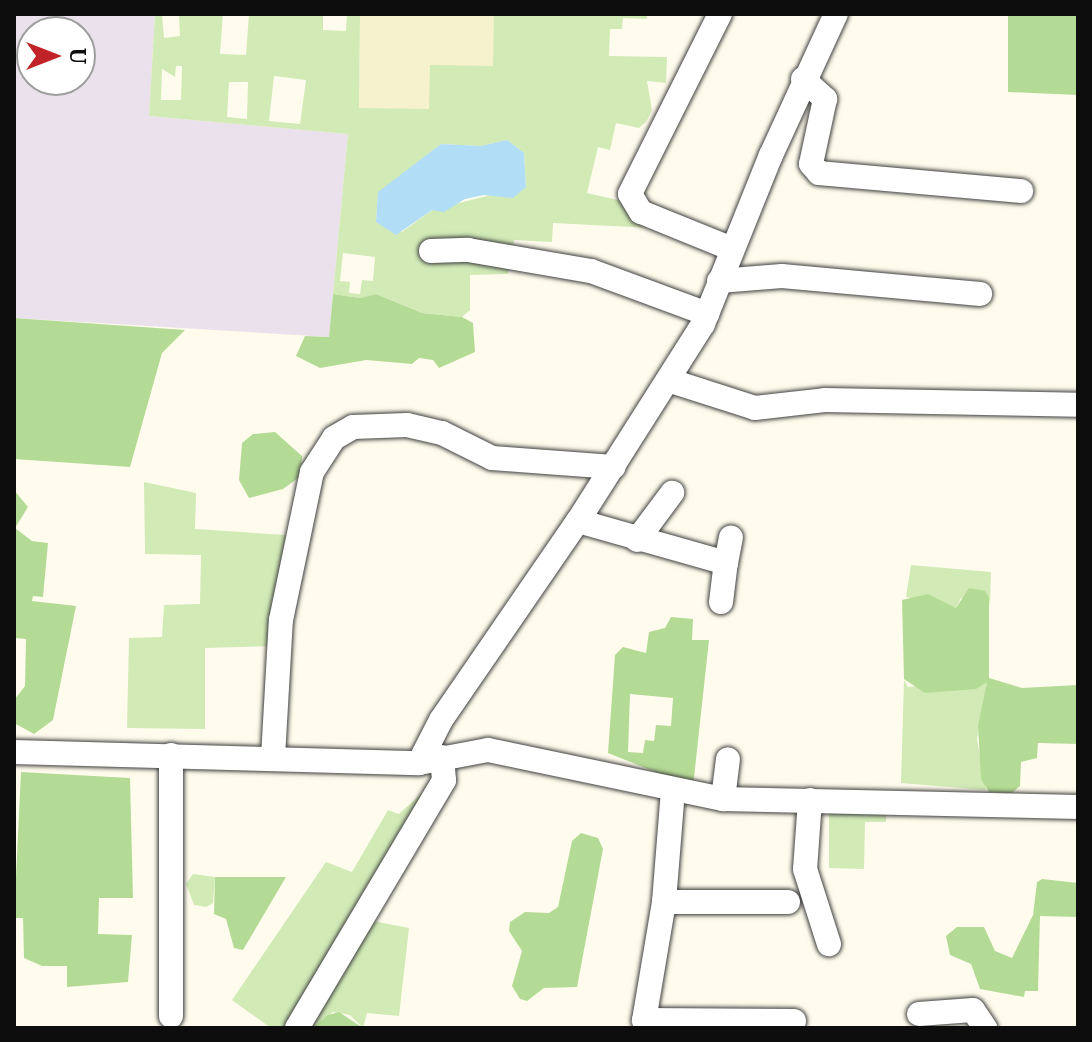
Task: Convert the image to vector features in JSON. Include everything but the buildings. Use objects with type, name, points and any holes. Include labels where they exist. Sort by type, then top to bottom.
[{"type":"street","points":[[720,14],[630,194],[641,212],[732,249]]},
{"type":"street","points":[[431,760],[449,707],[671,381],[707,314],[803,79],[836,14]]},
{"type":"street","points":[[803,79],[825,99],[811,164],[819,173],[1021,191]]},
{"type":"street","points":[[431,251],[468,250],[591,271],[707,314]]},
{"type":"street","points":[[719,281],[782,276],[980,294]]},
{"type":"street","points":[[671,381],[755,408],[825,400],[1078,405]]},
{"type":"street","points":[[273,757],[281,620],[312,472],[334,438],[353,427],[407,425],[442,433],[492,458],[614,467]]},
{"type":"street","points":[[637,540],[672,493]]},
{"type":"street","points":[[578,521],[726,563]]},
{"type":"street","points":[[721,602],[731,537]]},
{"type":"street","points":[[14,752],[431,760],[488,750],[723,799],[1078,807]]},
{"type":"street","points":[[171,755],[171,1016]]},
{"type":"street","points":[[723,799],[728,759]]},
{"type":"street","points":[[297,1028],[444,780],[431,760]]},
{"type":"street","points":[[673,790],[664,902],[644,1020],[794,1021]]},
{"type":"street","points":[[810,800],[805,869],[829,944]]},
{"type":"street","points":[[664,902],[788,902]]},
{"type":"street","points":[[919,1014],[973,1010],[985,1028]]},
{"type":"shaded area","points":[[14,14],[155,14],[149,116],[348,134],[329,337],[14,318]]},
{"type":"shaded area","points":[[360,14],[494,14],[494,66],[429,109],[359,109]]},
{"type":"green space","points":[[155,14],[162,14],[164,38],[180,36],[179,16],[223,14],[220,54],[246,55],[249,14],[323,14],[323,30],[346,31],[347,14],[360,14],[359,108],[429,109],[430,65],[493,66],[494,14],[647,14],[647,19],[623,18],[622,29],[610,29],[609,56],[667,57],[666,83],[647,81],[652,110],[646,122],[639,128],[616,123],[610,150],[598,147],[587,193],[622,201],[651,228],[553,223],[552,242],[514,240],[508,274],[470,275],[470,310],[462,317],[422,313],[376,294],[360,298],[333,294],[348,134],[149,116]],"holes":[[[176,66],[182,66],[181,100],[161,100],[162,69],[175,77]],[[274,76],[306,80],[300,124],[269,121]],[[229,82],[248,82],[247,119],[227,117]],[[507,140],[524,153],[526,186],[432,210],[402,232],[376,222],[378,193],[441,144],[481,146]],[[343,253],[375,257],[373,281],[362,280],[360,294],[349,293],[350,282],[340,281]]]},
{"type":"green space","points":[[1008,14],[1078,14],[1078,95],[1008,92]]},
{"type":"green space","points":[[333,294],[360,298],[376,294],[422,313],[462,317],[473,323],[475,352],[439,368],[433,360],[419,358],[412,364],[366,360],[320,368],[296,356],[305,336],[329,337]]},
{"type":"green space","points":[[14,318],[185,330],[162,353],[130,467],[14,459]]},
{"type":"green space","points":[[275,432],[302,456],[301,476],[283,489],[249,498],[239,480],[242,443],[253,434]]},
{"type":"green space","points":[[144,482],[196,493],[195,529],[286,535],[270,646],[205,648],[205,729],[127,728],[129,638],[162,637],[164,605],[200,604],[201,555],[145,554]]},
{"type":"green space","points":[[14,490],[28,507],[15,528],[32,541],[48,543],[43,597],[33,596],[32,601],[76,606],[53,720],[34,734],[14,723],[14,700],[25,686],[26,639],[14,638]]},
{"type":"green space","points":[[911,565],[991,572],[990,606],[989,598],[961,598],[956,608],[906,597]]},
{"type":"green space","points":[[969,588],[985,591],[989,598],[989,678],[1022,688],[1078,685],[1078,744],[1038,743],[1037,758],[1021,762],[1020,786],[1012,793],[989,792],[981,779],[978,726],[987,682],[976,689],[925,693],[904,679],[902,600],[928,594],[956,608]]},
{"type":"green space","points":[[671,617],[693,619],[692,640],[709,640],[693,787],[608,753],[615,655],[623,647],[646,653],[649,632],[665,628]],"holes":[[[630,694],[673,698],[671,726],[656,725],[654,741],[645,740],[643,753],[628,752]]]},
{"type":"green space","points":[[988,678],[977,739],[986,790],[901,783],[904,680],[908,687]]},
{"type":"green space","points":[[21,772],[130,778],[133,898],[99,898],[98,934],[132,935],[128,982],[67,987],[67,966],[42,966],[24,958],[23,918],[14,918]]},
{"type":"green space","points":[[431,785],[439,792],[285,1028],[271,1028],[232,1000],[326,862],[352,872],[388,810],[399,814]]},
{"type":"green space","points":[[829,807],[886,807],[886,822],[865,822],[864,869],[829,868]]},
{"type":"green space","points":[[581,833],[598,838],[603,849],[577,987],[544,988],[527,1001],[520,999],[512,986],[522,951],[509,931],[510,922],[525,912],[549,913],[558,907],[572,841]]},
{"type":"green space","points":[[193,874],[215,877],[213,903],[206,907],[194,905],[186,884]]},
{"type":"green space","points":[[215,877],[286,877],[243,950],[234,948],[226,919],[214,914]]},
{"type":"green space","points":[[1042,879],[1078,883],[1078,917],[1040,916],[1038,991],[1025,991],[1024,997],[980,989],[971,964],[950,955],[946,936],[957,927],[984,927],[995,951],[1012,958],[1033,915],[1037,882]]},
{"type":"green space","points":[[373,921],[409,928],[399,1016],[367,1013],[363,1028],[350,1015],[333,1012],[311,1028]]},
{"type":"green space","points":[[339,1012],[363,1028],[312,1028],[328,1015]]},
{"type":"water","points":[[507,140],[524,153],[526,187],[513,198],[484,195],[465,199],[444,212],[432,210],[396,235],[376,222],[378,192],[441,144],[481,146]]}]
